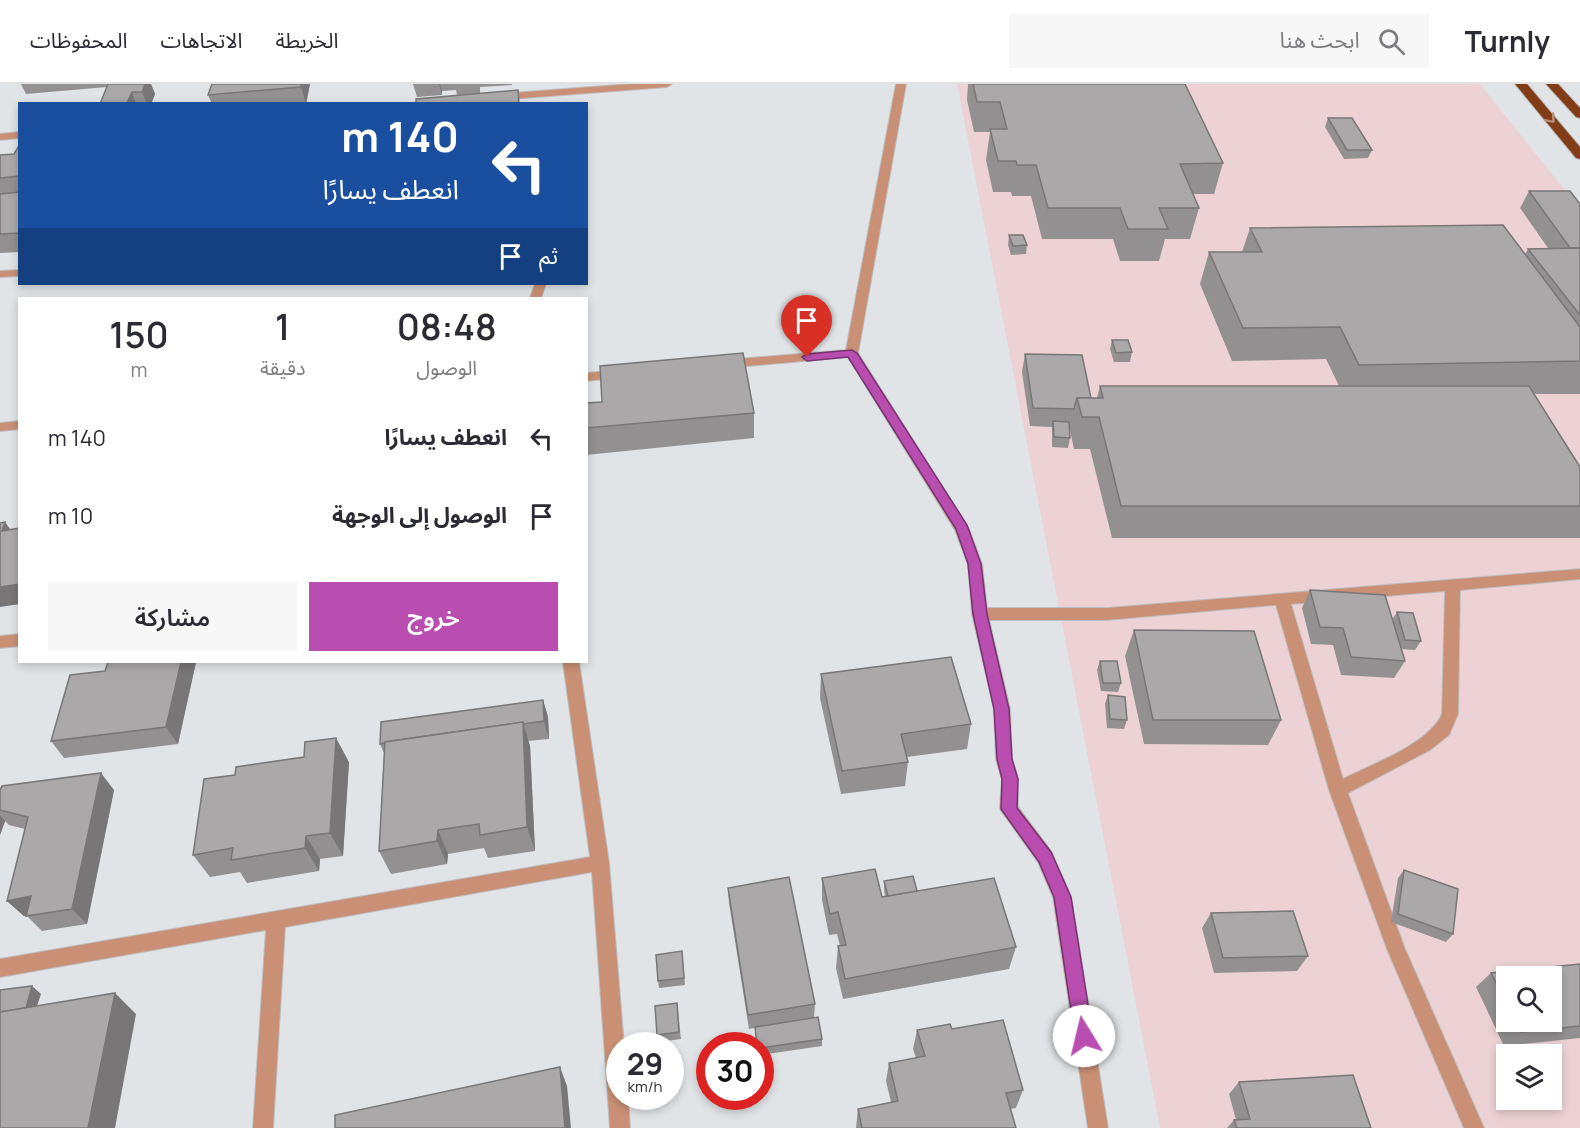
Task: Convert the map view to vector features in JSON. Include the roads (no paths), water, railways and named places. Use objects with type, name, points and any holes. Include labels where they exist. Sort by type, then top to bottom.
[{"type":"highway","points":[[1521,84],[1580,155]]},
{"type":"highway","points":[[1552,84],[1580,115]]},
{"type":"street","points":[[493,98],[553,98],[667,84]]},
{"type":"street","points":[[901,84],[852,353],[962,529],[975,564],[980,614],[1002,709],[1004,759],[1010,779],[1009,809],[1045,857],[1062,897],[1098,1128]]},
{"type":"street","points":[[0,137],[18,135]]},
{"type":"street","points":[[0,274],[18,273]]},
{"type":"street","points":[[713,366],[852,353]]},
{"type":"street","points":[[588,377],[633,373]]},
{"type":"street","points":[[0,427],[18,425]]},
{"type":"street","points":[[980,614],[1107,614],[1580,574]]},
{"type":"street","points":[[1338,790],[1424,745],[1443,730],[1450,714],[1453,583]]},
{"type":"street","points":[[1282,600],[1338,790],[1396,949],[1474,1128]]},
{"type":"street","points":[[0,642],[18,640]]},
{"type":"street","points":[[571,663],[600,863],[620,1128]]},
{"type":"street","points":[[0,968],[600,863]]},
{"type":"street","points":[[263,1128],[276,919]]}]
